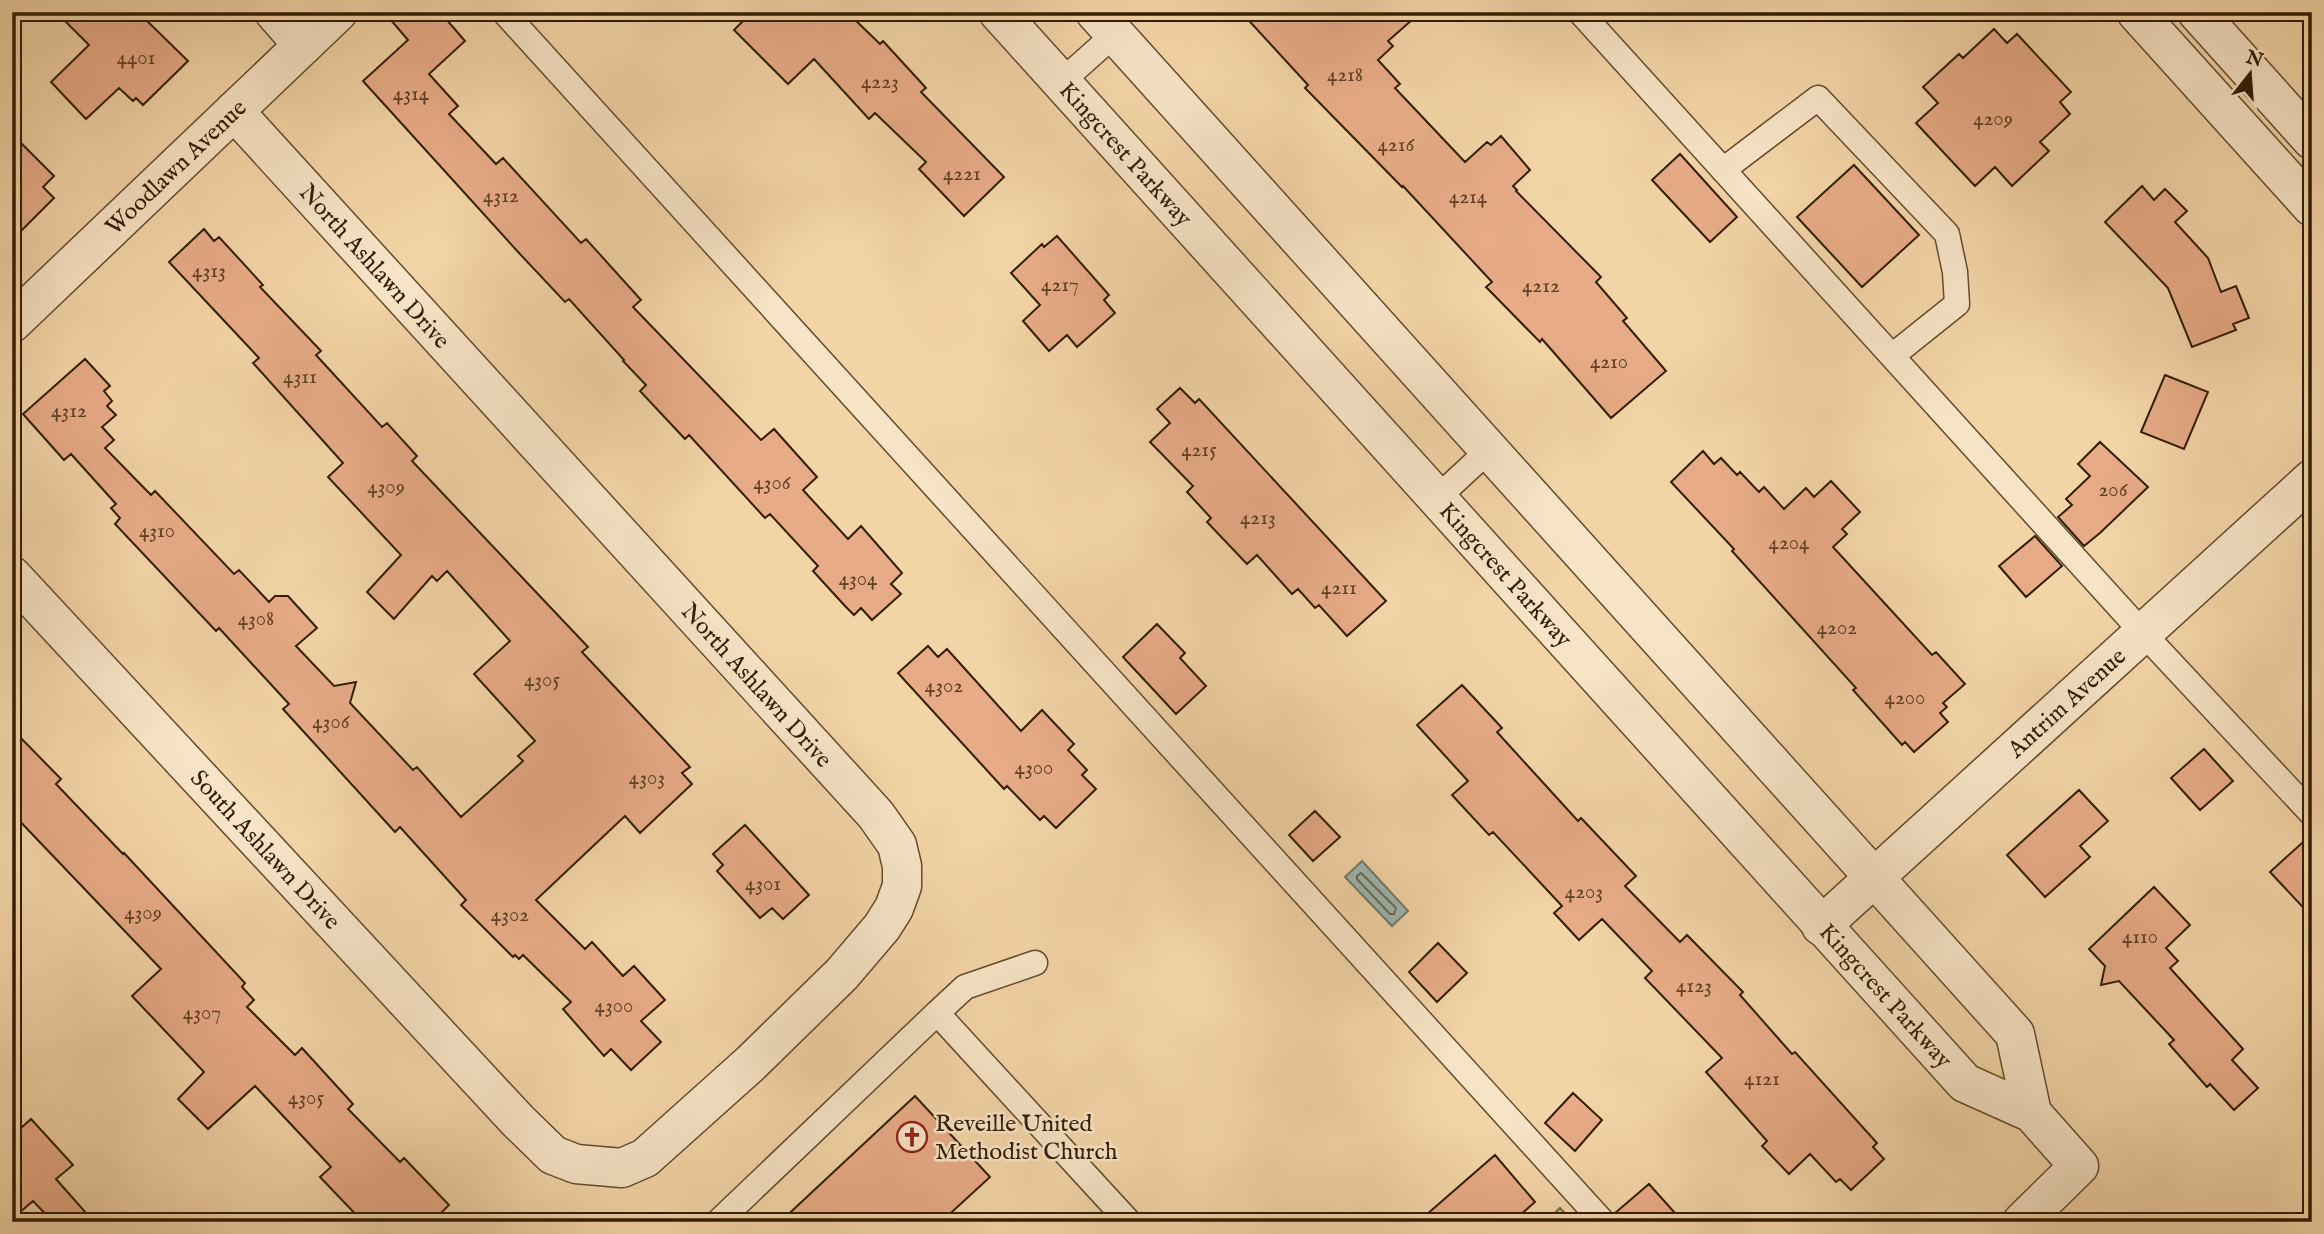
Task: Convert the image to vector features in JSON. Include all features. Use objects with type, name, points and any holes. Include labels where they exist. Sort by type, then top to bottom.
[{"type":"street","points":[[274,12],[303,45]]},
{"type":"street","name":"Woodlawn Avenue","points":[[12,323],[338,12]]},
{"type":"street","name":"Kingcrest Parkway","points":[[998,12],[1965,1083],[2032,1113],[2078,1166],[2022,1222]]},
{"type":"street","points":[[2136,12],[2312,207]]},
{"type":"street","points":[[2197,12],[2312,140]]},
{"type":"street","name":"Kingcrest Parkway","points":[[1105,23],[2015,1034],[2032,1113]]},
{"type":"street","name":"North Ashlawn Drive","points":[[234,111],[877,815],[897,845],[902,866],[902,886],[894,908],[882,927],[842,974],[751,1063],[645,1158],[622,1168],[576,1164],[553,1155],[518,1121]]},
{"type":"street","name":"Antrim Avenue","points":[[1821,926],[2312,479]]},
{"type":"street","name":"South Ashlawn Drive","points":[[12,576],[518,1121]]},
{"type":"lane","points":[[504,12],[1603,1222]]},
{"type":"lane","points":[[1580,12],[2142,632],[2312,814]]},
{"type":"lane","points":[[1061,82],[1105,23]]},
{"type":"lane","points":[[1723,170],[1818,98],[1947,234],[1955,272],[1957,304],[1892,356]]},
{"type":"lane","points":[[1436,499],[1489,450]]},
{"type":"lane","points":[[718,1222],[965,987],[1035,963]]},
{"type":"lane","points":[[937,1013],[1129,1222]]},
{"type":"shaded area","points":[[1560,1208],[1573,1222],[1545,1222]]},
{"type":"water","points":[[1362,861],[1408,911],[1392,926],[1345,877]]},
{"type":"building","points":[[56,12],[138,12],[188,61],[143,105],[136,98],[133,101],[119,88],[86,119],[51,82],[89,45]]},
{"type":"building","points":[[384,12],[440,12],[465,41],[429,74],[458,106],[449,114],[496,164],[503,158],[581,243],[586,239],[641,300],[633,307],[761,440],[774,429],[817,477],[803,490],[848,539],[861,526],[902,573],[891,584],[901,594],[872,620],[861,608],[854,615],[813,571],[818,566],[770,514],[765,518],[689,435],[685,439],[640,391],[646,385],[624,360],[569,299],[565,302],[519,253],[363,81],[408,40]]},
{"type":"building","points":[[752,12],[847,12],[880,44],[883,41],[926,88],[921,92],[1004,177],[964,216],[919,169],[926,162],[875,113],[869,119],[814,59],[788,84],[734,30]]},
{"type":"building","points":[[1241,12],[1421,12],[1388,41],[1393,46],[1378,60],[1400,84],[1395,88],[1465,162],[1487,142],[1491,145],[1501,136],[1530,170],[1513,186],[1516,191],[1601,277],[1596,282],[1627,318],[1623,321],[1666,371],[1611,418],[1542,339],[1540,342],[1486,287],[1492,282],[1403,186],[1305,88],[1308,85]]},
{"type":"building","points":[[1994,29],[2007,43],[2017,34],[2071,92],[2060,102],[2070,114],[2040,142],[2049,151],[2012,186],[1995,167],[1975,186],[1916,123],[1938,103],[1923,87],[1959,54],[1963,58]]},
{"type":"building","points":[[12,134],[54,176],[43,187],[54,198],[12,240]]},
{"type":"building","points":[[1680,154],[1737,217],[1710,242],[1652,180]]},
{"type":"building","points":[[1854,165],[1919,235],[1862,287],[1797,217]]},
{"type":"building","points":[[2142,186],[2154,200],[2165,189],[2187,211],[2175,222],[2208,258],[2221,292],[2236,286],[2249,318],[2233,324],[2236,330],[2192,347],[2168,288],[2105,222]]},
{"type":"building","points":[[204,229],[214,241],[219,237],[263,285],[260,287],[321,351],[316,355],[382,427],[387,423],[417,456],[412,461],[588,647],[582,652],[690,767],[682,773],[692,784],[640,833],[625,816],[536,900],[585,949],[592,942],[623,976],[634,966],[665,1000],[641,1021],[661,1042],[631,1070],[611,1049],[604,1056],[563,1009],[571,1002],[523,955],[519,959],[515,955],[513,957],[461,905],[466,900],[400,827],[395,832],[283,709],[289,704],[219,628],[216,631],[115,524],[120,518],[111,508],[116,504],[71,454],[64,460],[23,414],[85,359],[110,386],[104,391],[112,401],[107,406],[116,415],[102,427],[114,440],[105,448],[151,495],[155,491],[234,574],[239,570],[269,602],[275,596],[288,596],[317,628],[296,646],[334,686],[356,682],[350,703],[413,770],[417,767],[461,817],[523,761],[518,756],[535,741],[474,674],[510,641],[447,571],[437,581],[432,576],[394,619],[367,592],[401,555],[328,477],[343,463],[253,363],[259,358],[169,262]]},
{"type":"building","points":[[1057,236],[1109,295],[1104,300],[1115,313],[1077,347],[1067,335],[1049,351],[1023,321],[1040,305],[1011,273],[1042,244],[1044,247]]},
{"type":"building","points":[[2165,375],[2208,392],[2184,449],[2141,432]]},
{"type":"building","points":[[1180,388],[1195,403],[1199,399],[1386,601],[1347,636],[1319,605],[1315,608],[1298,589],[1292,594],[1257,555],[1247,564],[1207,522],[1211,518],[1187,492],[1193,486],[1150,442],[1170,423],[1157,409]]},
{"type":"building","points":[[2100,442],[2148,487],[2084,546],[2058,517],[2072,505],[2066,499],[2090,476],[2078,464]]},
{"type":"building","points":[[1703,451],[1714,464],[1721,458],[1737,475],[1740,472],[1759,492],[1764,487],[1784,509],[1806,488],[1814,497],[1831,481],[1860,512],[1842,529],[1847,534],[1833,547],[1932,655],[1936,652],[1965,684],[1943,703],[1947,707],[1940,713],[1948,722],[1914,752],[1905,742],[1902,745],[1853,690],[1856,688],[1732,551],[1734,549],[1671,482]]},
{"type":"building","points":[[2035,536],[2062,566],[2026,597],[1999,566]]},
{"type":"building","points":[[1157,624],[1185,653],[1180,658],[1206,686],[1176,714],[1123,657]]},
{"type":"building","points":[[928,646],[938,657],[947,649],[1021,731],[1042,710],[1074,744],[1068,750],[1087,770],[1082,775],[1096,789],[1056,828],[1044,816],[1040,820],[1007,786],[1004,789],[898,673]]},
{"type":"building","points":[[1462,685],[1502,728],[1497,732],[1578,821],[1581,818],[1636,876],[1625,886],[1680,942],[1687,935],[1743,992],[1740,995],[1792,1054],[1795,1052],[1877,1143],[1873,1147],[1884,1159],[1851,1190],[1840,1179],[1836,1182],[1810,1154],[1789,1174],[1762,1146],[1767,1141],[1706,1072],[1722,1058],[1645,978],[1652,971],[1602,919],[1579,940],[1554,913],[1562,906],[1493,832],[1489,835],[1452,795],[1468,781],[1417,725]]},
{"type":"building","points":[[12,729],[61,779],[56,784],[245,983],[242,987],[254,1000],[247,1007],[295,1055],[302,1048],[353,1104],[348,1109],[400,1162],[404,1158],[449,1205],[432,1222],[363,1222],[320,1177],[331,1167],[255,1086],[208,1129],[178,1099],[204,1072],[132,996],[161,969],[12,813]]},
{"type":"building","points":[[2204,749],[2233,781],[2200,810],[2171,778]]},
{"type":"building","points":[[2079,790],[2108,821],[2080,846],[2090,857],[2045,897],[2007,855]]},
{"type":"building","points":[[1315,811],[1340,837],[1313,861],[1289,835]]},
{"type":"building","points":[[745,825],[809,895],[783,919],[772,908],[760,918],[717,871],[723,865],[713,854]]},
{"type":"building","points":[[2312,834],[2312,917],[2270,872]]},
{"type":"building","points":[[2154,887],[2190,925],[2166,948],[2178,961],[2170,968],[2243,1049],[2232,1060],[2258,1088],[2234,1110],[2210,1084],[2207,1087],[2169,1044],[2174,1040],[2119,981],[2101,985],[2105,966],[2089,949]]},
{"type":"building","points":[[1438,943],[1467,973],[1437,1002],[1409,972]]},
{"type":"building","points":[[1573,1093],[1602,1120],[1575,1151],[1545,1123]]},
{"type":"building","name":"Reveille United Methodist Church","points":[[915,1096],[990,1177],[941,1222],[780,1222]]},
{"type":"building","points":[[31,1119],[73,1165],[56,1179],[94,1222],[53,1222],[33,1201],[12,1219],[12,1136]]},
{"type":"building","points":[[1495,1155],[1535,1202],[1512,1222],[1418,1222]]},
{"type":"building","points":[[1649,1184],[1683,1222],[1617,1222],[1615,1213]]},
{"type":"place","name":"Reveille United Methodist Church","points":[[912,1137]]}]
